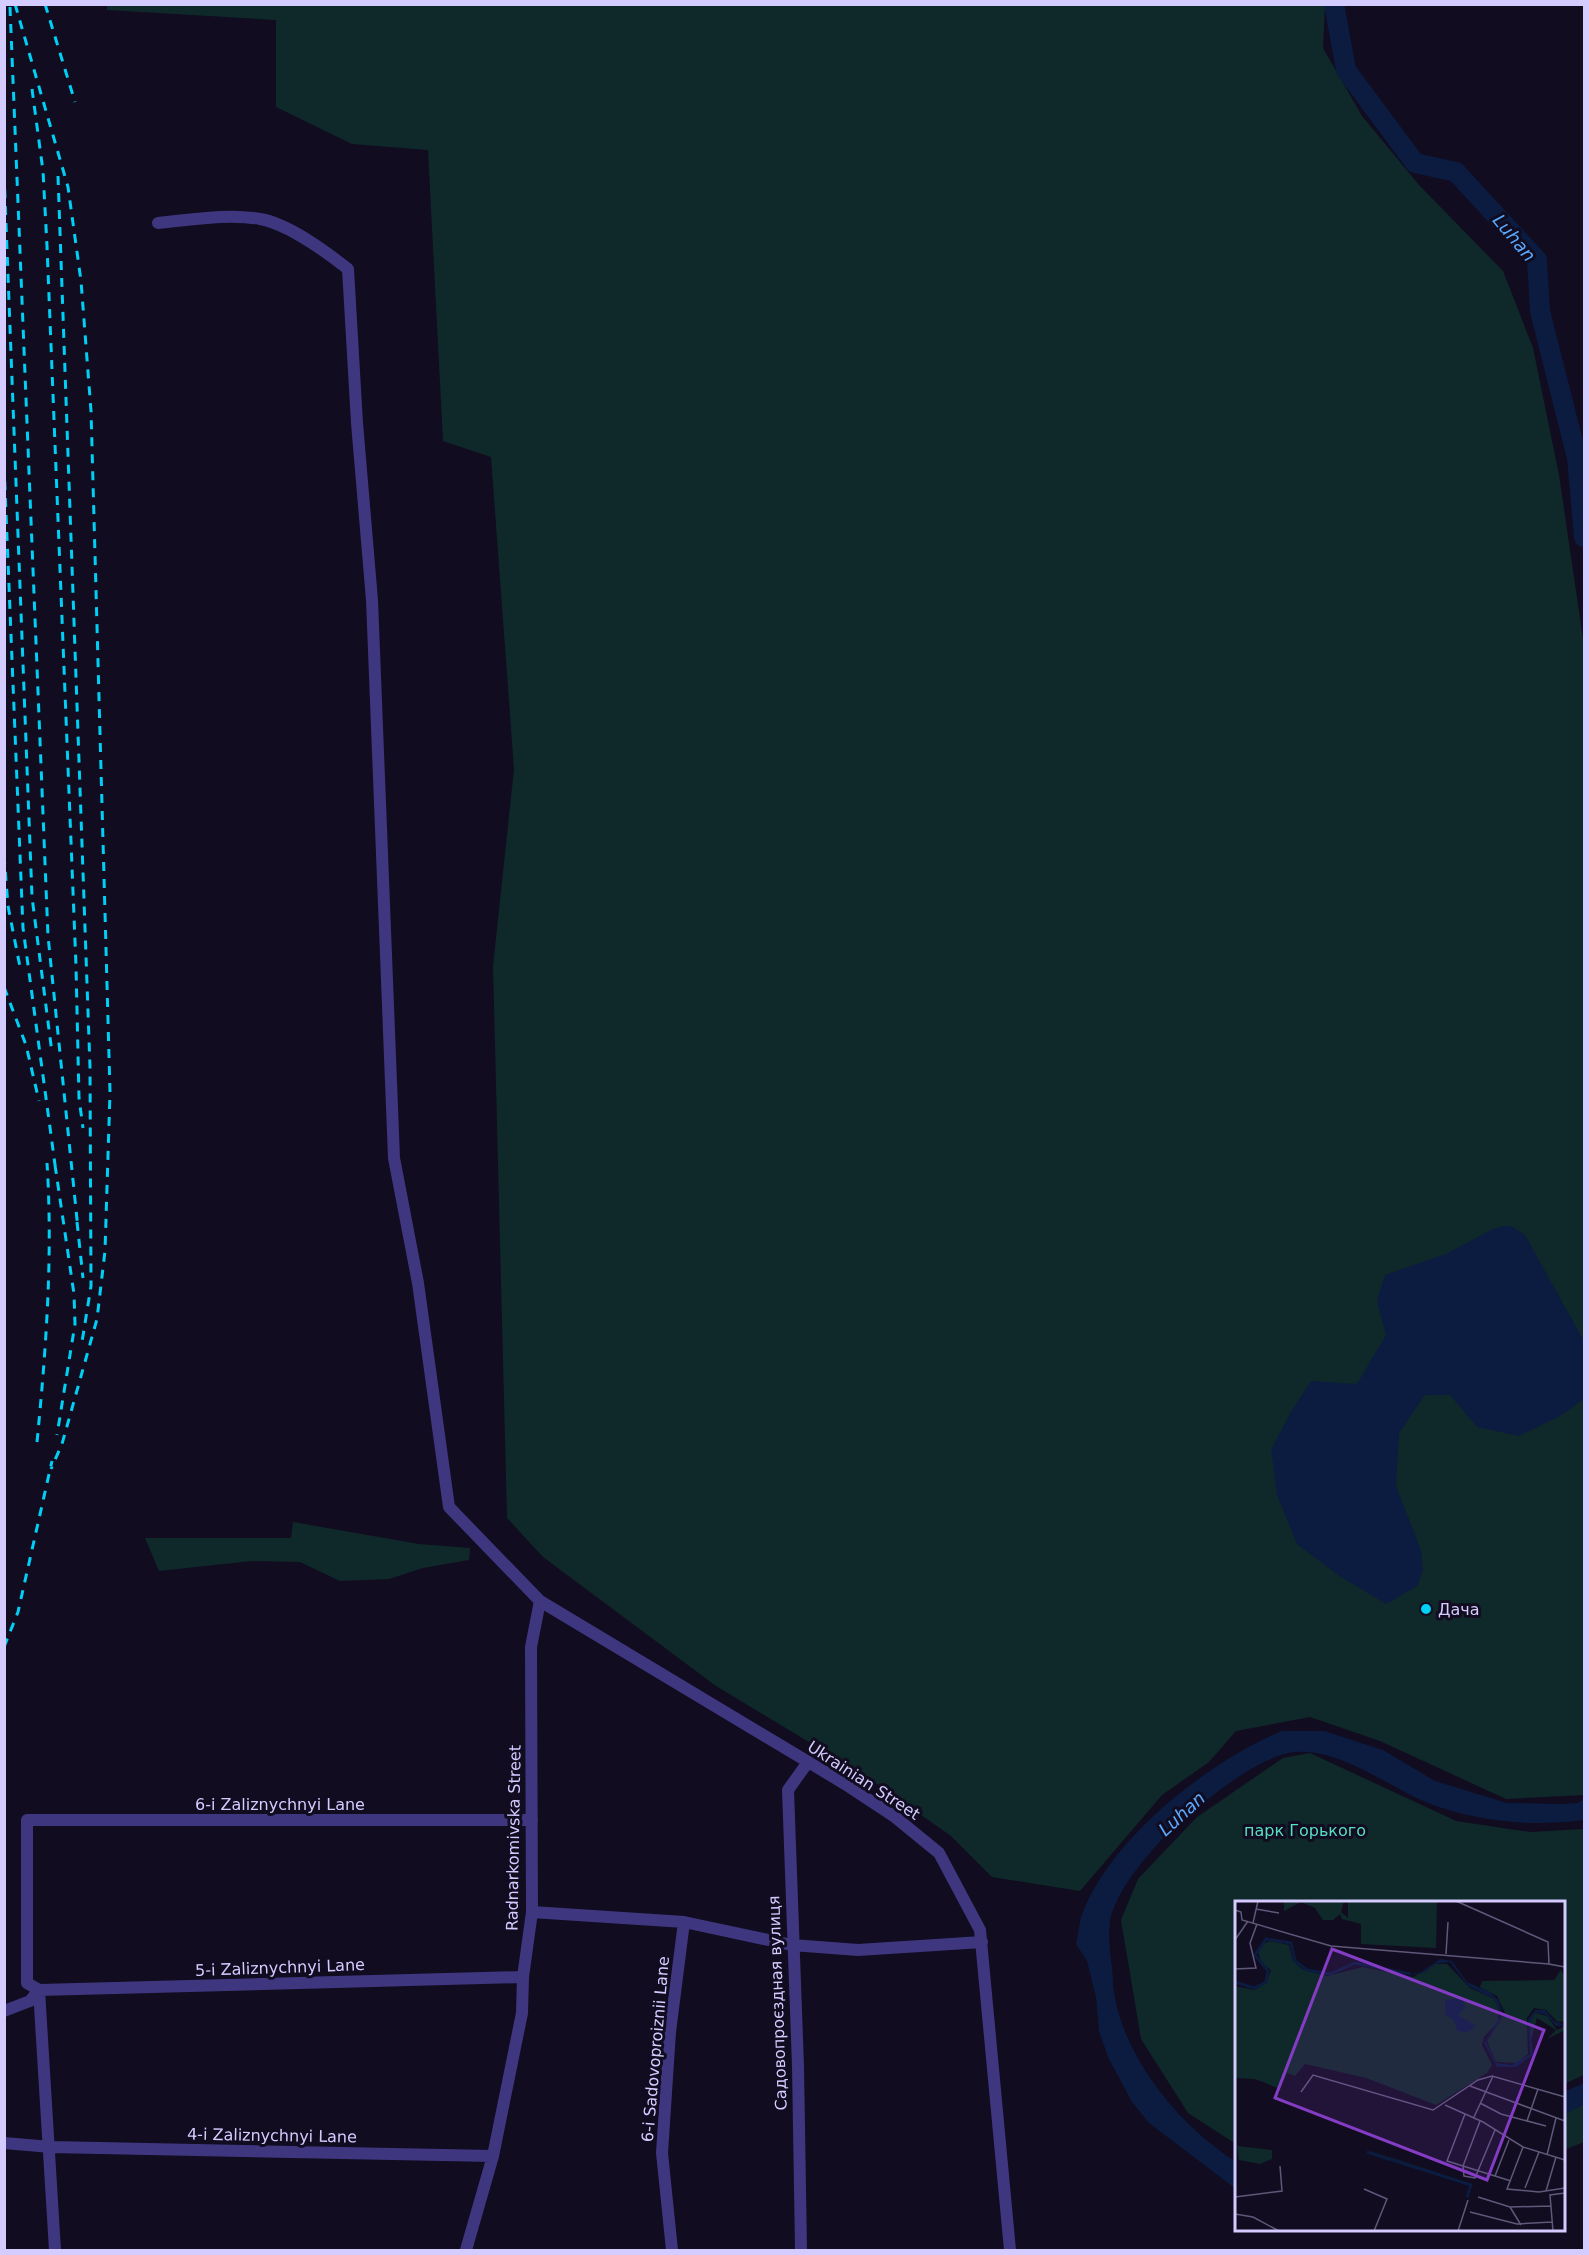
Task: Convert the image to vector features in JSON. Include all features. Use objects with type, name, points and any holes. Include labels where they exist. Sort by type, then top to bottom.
[{"type":"street","name":"Ukrainian Street","points":[[158,223],[241,217],[263,219],[298,235],[348,269],[357,423],[372,600],[394,1158],[418,1283],[449,1507],[540,1600],[895,1817],[939,1853],[980,1929],[1010,2250]]},
{"type":"street","name":"Radnarkomivska Street","points":[[466,2250],[493,2156],[522,2013],[523,1977],[532,1912],[531,1647],[540,1600]]},
{"type":"street","name":"Садовопроєздная вулиця","points":[[801,2250],[798,2066],[788,1790],[808,1762]]},
{"type":"street","name":"6-i Zaliznychnyi Lane","points":[[39,1990],[27,1983],[27,1820],[532,1820]]},
{"type":"street","points":[[532,1912],[684,1922],[792,1945],[858,1950],[982,1942]]},
{"type":"street","name":"6-i Sadovoproiznii Lane","points":[[672,2250],[662,2153],[670,2032],[684,1922]]},
{"type":"street","name":"5-i Zaliznychnyi Lane","points":[[39,1990],[523,1977]]},
{"type":"street","points":[[4,2011],[30,2001],[39,1990]]},
{"type":"street","points":[[39,1990],[51,2147],[55,2250]]},
{"type":"street","name":"4-i Zaliznychnyi Lane","points":[[4,2143],[51,2147],[493,2156]]},
{"type":"green space","points":[[107,5],[1325,5],[1323,48],[1362,116],[1419,185],[1503,271],[1533,348],[1559,475],[1584,646],[1584,1795],[1506,1799],[1380,1741],[1310,1717],[1236,1731],[1209,1762],[1162,1795],[1080,1891],[992,1877],[951,1836],[867,1777],[716,1686],[543,1557],[507,1518],[493,966],[514,769],[491,457],[443,441],[428,150],[352,144],[276,107],[276,20],[107,10]]},
{"type":"green space","points":[[293,1522],[419,1544],[470,1548],[469,1560],[423,1568],[389,1579],[340,1581],[300,1562],[252,1561],[159,1571],[145,1538],[291,1538]]},
{"type":"green space","name":"парк Горького","points":[[1310,1753],[1456,1821],[1530,1832],[1584,1829],[1584,2075],[1565,2084],[1565,1901],[1235,1901],[1235,2143],[1188,2113],[1141,2039],[1121,1920],[1138,1879],[1197,1817],[1283,1758]]},
{"type":"green space","points":[[1584,2104],[1584,2142],[1565,2150],[1565,2113]]},
{"type":"water","points":[[1513,1227],[1525,1235],[1584,1341],[1584,1399],[1560,1416],[1519,1436],[1477,1427],[1450,1395],[1425,1395],[1399,1433],[1396,1486],[1421,1550],[1423,1570],[1417,1586],[1386,1604],[1338,1575],[1297,1544],[1277,1495],[1271,1450],[1292,1410],[1311,1381],[1357,1384],[1386,1335],[1377,1301],[1385,1275],[1446,1254],[1493,1229]]},
{"type":"water","points":[[1282,1731],[1324,1731],[1383,1750],[1435,1781],[1507,1803],[1559,1804],[1578,1803],[1584,1799],[1584,1820],[1525,1823],[1466,1815],[1428,1803],[1338,1759],[1318,1753],[1299,1752],[1270,1759],[1222,1788],[1162,1839],[1134,1873],[1114,1907],[1109,1933],[1115,1998],[1123,2027],[1133,2050],[1161,2093],[1197,2132],[1235,2161],[1235,2188],[1149,2123],[1132,2102],[1108,2057],[1099,2031],[1096,1997],[1087,1961],[1076,1944],[1081,1917],[1094,1888],[1137,1832],[1193,1783],[1254,1744]]},
{"type":"water","points":[[1584,2083],[1584,2105],[1565,2114],[1565,2092]]},
{"type":"waterway","name":"Luhan","points":[[1334,4],[1346,70],[1415,163],[1456,172],[1537,260],[1540,311],[1577,458],[1584,537]]},
{"type":"railway","points":[[15,4],[68,187],[81,281],[91,411],[110,1092],[105,1251],[97,1319],[62,1444],[51,1469]]},
{"type":"railway","points":[[45,4],[75,102]]},
{"type":"railway","points":[[10,7],[48,936],[78,1229]]},
{"type":"railway","points":[[32,89],[43,171],[47,246],[76,966],[79,1098],[83,1128]]},
{"type":"railway","points":[[4,172],[32,897],[52,1053]]},
{"type":"railway","points":[[58,176],[90,1067],[91,1286],[82,1342]]},
{"type":"railway","points":[[4,464],[23,928],[56,1172]]},
{"type":"railway","points":[[4,855],[8,906],[20,967]]},
{"type":"railway","points":[[4,987],[26,1045],[39,1101]]},
{"type":"railway","points":[[37,1442],[48,1303],[47,1163]]},
{"type":"railway","points":[[55,1165],[74,1294],[75,1324],[57,1435]]},
{"type":"railway","points":[[77,1222],[83,1278]]},
{"type":"railway","points":[[4,1647],[18,1612],[52,1461]]},
{"type":"place","name":"Дача","points":[[1426,1609]]}]
